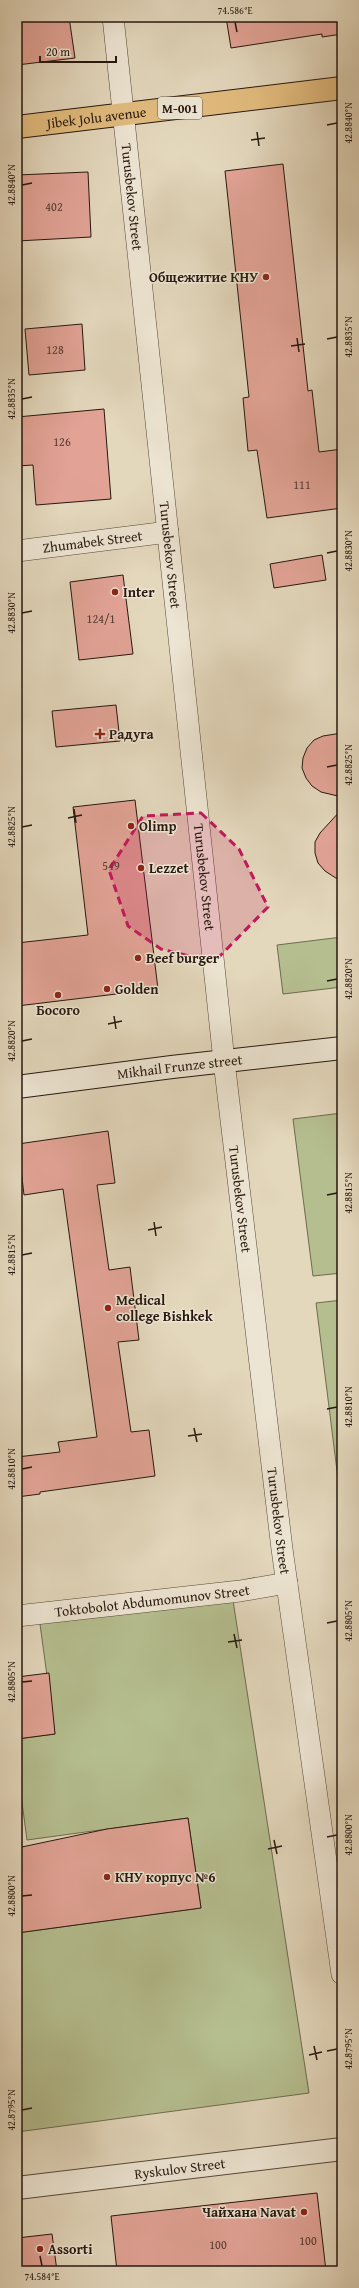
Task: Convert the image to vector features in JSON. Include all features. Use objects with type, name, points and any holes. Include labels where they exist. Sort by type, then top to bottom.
[{"type":"main road","name":"Jibek Jolu avenue","points":[[17,127],[342,88]]},
{"type":"main road","name":"Mikhail Frunze street","points":[[17,1087],[342,1048]]},
{"type":"main road","name":"Ryskulov Street","points":[[17,2188],[342,2149]]},
{"type":"street","name":"Turusbekov Street","points":[[113,17],[224,1061],[287,1583],[342,1974]]},
{"type":"street","name":"Zhumabek Street","points":[[17,551],[168,532]]},
{"type":"street","name":"Toktobolot Abdumomunov Street","points":[[17,1616],[240,1591],[287,1583]]},
{"type":"highlighted area","points":[[201,813],[239,849],[268,907],[214,962],[161,949],[128,926],[109,870],[143,816]]},
{"type":"green space","points":[[342,937],[342,987],[283,994],[277,945]]},
{"type":"green space","points":[[342,1113],[342,1273],[313,1276],[293,1119]]},
{"type":"green space","points":[[342,1300],[342,1503],[341,1503],[316,1303]]},
{"type":"green space","points":[[232,1594],[309,2093],[17,2132],[17,1933],[201,1908],[188,1818],[27,1840],[17,1765],[17,1739],[55,1734],[39,1617]]},
{"type":"building","points":[[17,17],[69,17],[75,58],[17,65]]},
{"type":"building","points":[[226,17],[342,17],[342,34],[322,37],[322,34],[231,48]]},
{"type":"building","points":[[283,164],[308,391],[312,390],[319,452],[342,449],[342,508],[267,518],[257,450],[248,451],[243,398],[249,397],[225,171]]},
{"type":"building","points":[[88,172],[91,237],[17,241],[17,175]]},
{"type":"building","points":[[82,324],[85,370],[29,375],[25,329]]},
{"type":"building","points":[[104,409],[111,499],[36,505],[33,465],[17,466],[17,417]]},
{"type":"building","points":[[322,555],[326,580],[274,588],[270,564]]},
{"type":"building","points":[[123,575],[133,654],[79,660],[70,582]]},
{"type":"building","points":[[116,705],[120,741],[56,747],[52,711]]},
{"type":"building","points":[[342,733],[342,797],[321,792],[312,786],[306,778],[302,768],[303,758],[307,748],[314,740],[323,736]]},
{"type":"building","points":[[135,800],[158,989],[17,1006],[17,943],[88,935],[73,807]]},
{"type":"building","points":[[342,809],[342,882],[325,871],[318,863],[315,853],[315,842],[320,833]]},
{"type":"building","points":[[108,1131],[115,1183],[97,1185],[109,1270],[130,1267],[139,1340],[118,1342],[131,1432],[149,1430],[155,1476],[40,1492],[40,1494],[17,1497],[17,1457],[60,1452],[58,1442],[97,1437],[63,1189],[24,1195],[18,1144]]},
{"type":"building","points":[[49,1673],[55,1734],[17,1739],[17,1677]]},
{"type":"building","name":"КНУ корпус №6","points":[[188,1818],[201,1908],[17,1933],[17,1848],[107,1829]]},
{"type":"building","points":[[317,2193],[326,2271],[117,2271],[111,2216]]},
{"type":"building","points":[[52,2234],[57,2271],[17,2271],[17,2238]]},
{"type":"place","name":"Общежитие КНУ","points":[[266,277]]},
{"type":"place","name":"Inter","points":[[115,592]]},
{"type":"place","name":"Радуга","points":[[100,734]]},
{"type":"place","name":"Olimp","points":[[131,826]]},
{"type":"place","name":"Lezzet","points":[[141,868]]},
{"type":"place","name":"Beef burger","points":[[138,958]]},
{"type":"place","name":"Golden","points":[[107,989]]},
{"type":"place","name":"Босого","points":[[58,995]]},
{"type":"place","name":"Medical college Bishkek","points":[[108,1308]]},
{"type":"place","name":"КНУ корпус №6","points":[[107,1877]]},
{"type":"place","name":"Чайхана Navat","points":[[304,2212]]},
{"type":"place","name":"Assorti","points":[[40,2249]]}]
